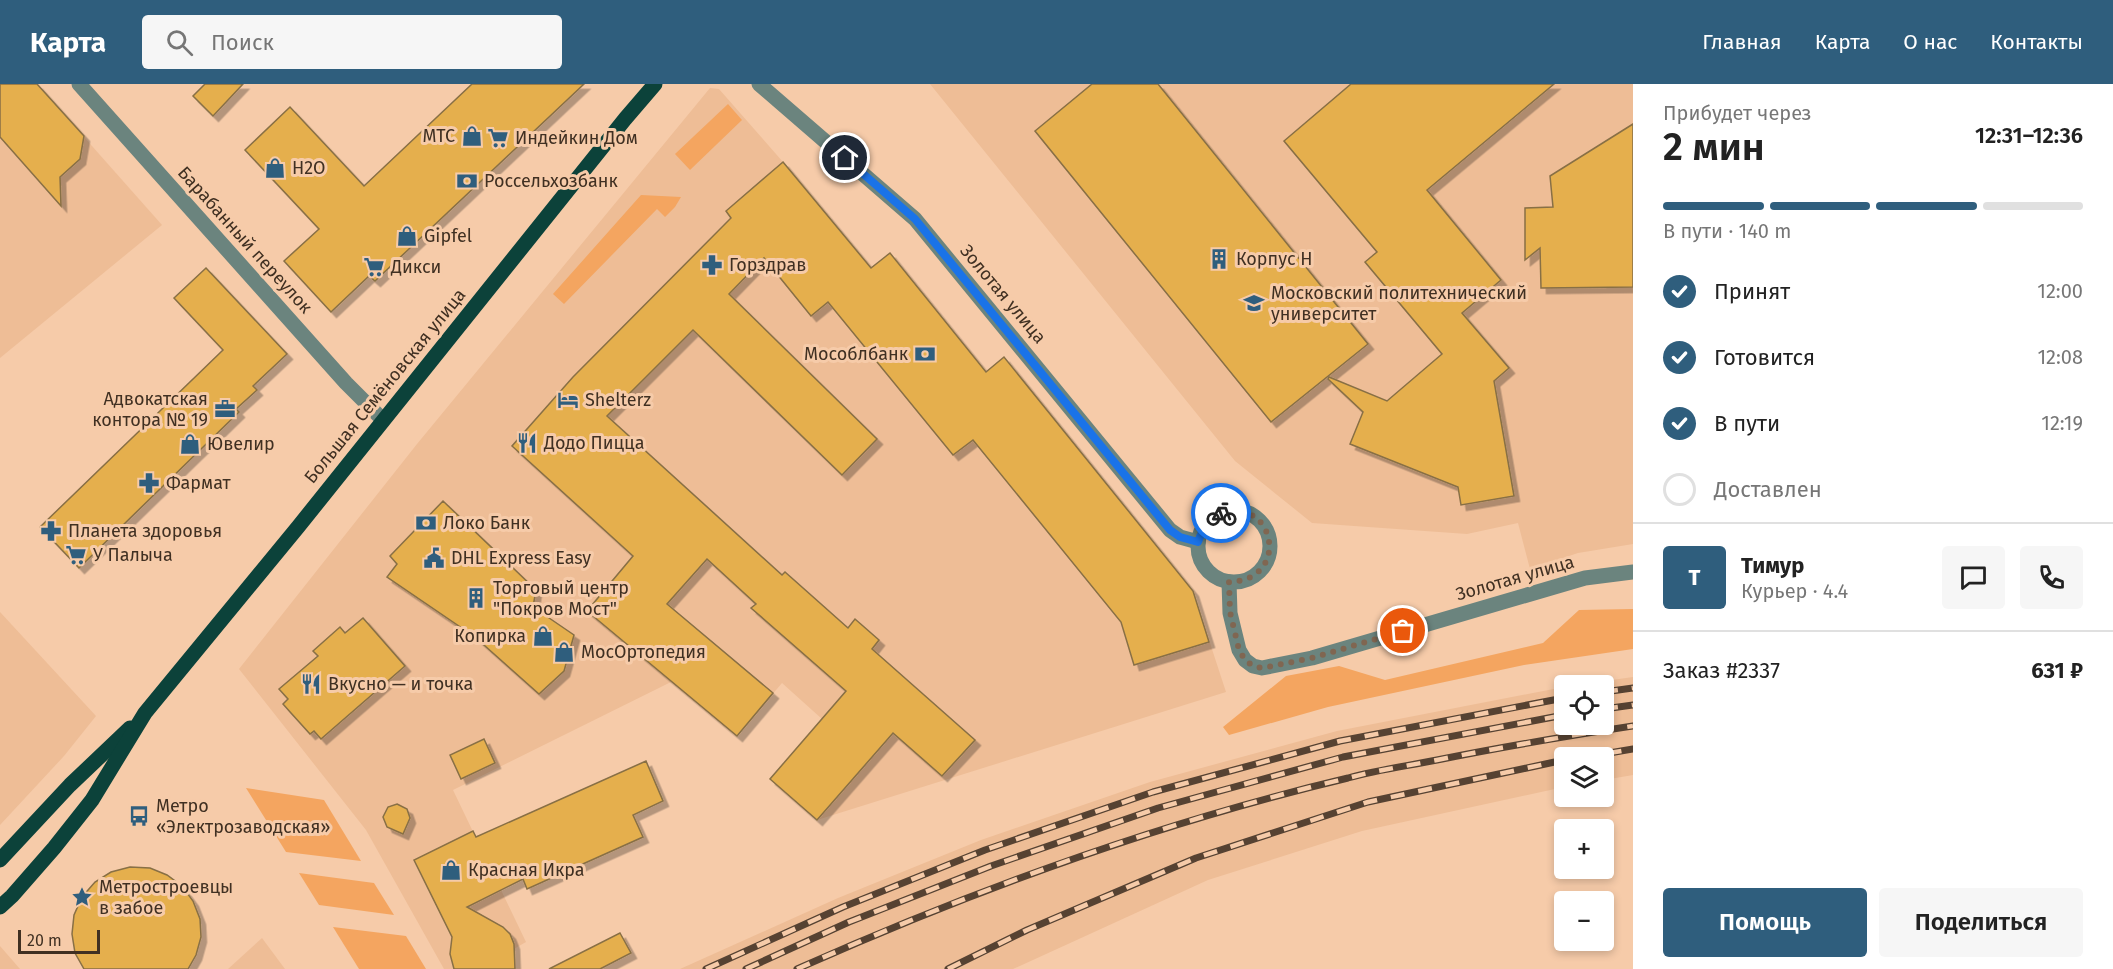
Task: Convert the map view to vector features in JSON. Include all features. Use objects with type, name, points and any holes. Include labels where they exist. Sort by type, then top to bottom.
[{"type":"main road","name":"Большая Семёновская улица","points":[[0,860],[70,786],[145,713],[624,118],[655,84]]},
{"type":"main road","name":"Большая Семёновская улица","points":[[0,908],[54,848],[92,800],[145,713]]},
{"type":"street","name":"Барабанный переулок","points":[[79,84],[346,383],[383,420]]},
{"type":"street","name":"Золотая улица","points":[[759,84],[915,219],[1170,530],[1180,537],[1198,542]]},
{"type":"street","points":[[1236,510],[1249,513],[1260,521],[1268,533],[1270,546],[1268,558],[1262,569],[1253,577],[1229,582],[1216,577],[1206,568],[1199,556],[1198,542],[1202,530],[1211,519],[1223,512],[1236,510]]},
{"type":"street","name":"Золотая улица","points":[[1229,582],[1230,612],[1239,650],[1245,660],[1253,666],[1262,668],[1312,658],[1585,578],[1633,572]]},
{"type":"shaded area","points":[[0,84],[37,84],[162,225],[0,358]]},
{"type":"shaded area","points":[[930,84],[1633,84],[1633,544],[1578,553],[1530,569],[1518,523],[1467,534],[1312,523],[1235,461]]},
{"type":"shaded area","points":[[710,88],[719,89],[871,268],[986,372],[1004,357],[1193,591],[1226,692],[817,820],[770,779],[822,719],[782,683],[737,736],[671,682],[453,790],[526,942],[478,969],[444,969],[366,830],[239,669],[417,444]]},
{"type":"shaded area","points":[[728,104],[742,120],[690,170],[675,154]]},
{"type":"shaded area","points":[[641,195],[681,197],[665,217],[657,209],[564,304],[553,294]]},
{"type":"shaded area","points":[[1633,609],[1633,649],[1524,665],[1328,707],[1229,735],[1223,727],[1286,676],[1339,666],[1385,680],[1543,643],[1579,610]]},
{"type":"shaded area","points":[[0,612],[96,716],[64,756],[0,825]]},
{"type":"shaded area","points":[[1633,677],[1633,775],[1614,778],[1614,747],[1554,747],[1554,789],[1362,831],[1208,880],[1013,969],[680,969],[838,898],[981,840],[1150,782],[1337,731],[1554,689],[1554,735],[1614,735],[1614,680]]},
{"type":"shaded area","points":[[246,788],[324,800],[361,861],[286,852]]},
{"type":"shaded area","points":[[299,873],[374,883],[394,915],[319,905]]},
{"type":"shaded area","points":[[333,927],[406,936],[426,969],[359,969]]},
{"type":"shaded area","points":[[262,938],[285,969],[228,969]]},
{"type":"shaded area","points":[[0,946],[20,969],[0,969]]},
{"type":"building","points":[[0,84],[37,84],[84,136],[80,159],[60,177],[61,206],[0,137]]},
{"type":"building","points":[[205,84],[243,84],[213,116],[193,96]]},
{"type":"building","points":[[472,84],[584,84],[375,281],[369,276],[331,312],[284,261],[319,229],[245,150],[290,107],[364,186]]},
{"type":"building","name":"Корпус Н","points":[[1092,84],[1158,84],[1368,344],[1271,422],[1035,131]]},
{"type":"building","points":[[1351,84],[1554,84],[1427,190],[1501,280],[1462,313],[1509,368],[1494,381],[1514,496],[1461,505],[1458,487],[1350,444],[1363,412],[1328,379],[1329,377],[1387,401],[1442,354],[1365,262],[1377,252],[1284,141]]},
{"type":"building","points":[[1633,124],[1633,287],[1541,288],[1540,248],[1525,260],[1525,208],[1553,207],[1550,176]]},
{"type":"building","points":[[783,162],[871,268],[890,253],[986,372],[1004,357],[1193,591],[1209,642],[1134,665],[1121,622],[973,440],[953,455],[828,302],[811,316],[764,258],[729,294],[877,439],[842,475],[693,330],[607,416],[782,575],[785,572],[848,628],[855,619],[879,640],[872,649],[975,740],[942,776],[893,733],[817,820],[770,779],[846,691],[751,608],[756,604],[707,559],[667,604],[773,693],[737,736],[587,611],[633,556],[512,446],[573,377],[731,218],[726,211]]},
{"type":"building","points":[[206,268],[287,354],[253,386],[257,390],[236,409],[239,412],[79,568],[40,527],[223,350],[174,298]]},
{"type":"building","name":"Торговый центр \"Покров Мост\"","points":[[443,501],[536,590],[533,607],[574,635],[564,671],[539,694],[475,637],[387,577],[397,564],[390,556]]},
{"type":"building","points":[[363,618],[405,666],[321,739],[314,731],[310,734],[283,704],[288,699],[279,689],[318,656],[313,651],[340,627],[345,633]]},
{"type":"building","points":[[484,739],[495,763],[461,779],[450,755]]},
{"type":"building","points":[[646,761],[663,801],[633,815],[643,837],[527,889],[523,879],[467,907],[503,927],[510,934],[514,944],[515,969],[454,969],[450,954],[452,937],[414,860],[473,831],[476,837]]},
{"type":"building","points":[[397,804],[407,809],[410,818],[403,834],[387,827],[383,817],[388,807]]},
{"type":"building","points":[[130,867],[150,868],[167,875],[182,886],[193,901],[200,919],[201,937],[196,955],[188,969],[84,969],[75,953],[72,934],[74,915],[82,897],[95,882],[111,872]]},
{"type":"building","points":[[620,933],[631,953],[600,969],[549,969]]},
{"type":"railway","points":[[1614,691],[1633,688]]},
{"type":"railway","points":[[706,969],[843,907],[985,850],[1153,792],[1340,741],[1554,700]]},
{"type":"railway","points":[[1614,708],[1633,705]]},
{"type":"railway","points":[[746,969],[849,922],[991,866],[1158,808],[1343,757],[1554,717]]},
{"type":"railway","points":[[797,969],[999,886],[1137,837],[1207,816],[1370,773],[1510,746],[1633,726]]},
{"type":"railway","points":[[1614,752],[1633,749]]},
{"type":"railway","points":[[948,969],[1027,930],[1196,858],[1368,802],[1554,762]]},
{"type":"way so far","points":[[1221,513],[1236,510],[1249,513],[1260,521],[1268,533],[1270,546],[1268,558],[1262,569],[1253,577],[1229,582],[1230,612],[1239,650],[1245,660],[1253,666],[1262,668],[1312,658],[1403,631]]},
{"type":"place","name":"МТС","points":[[472,136]]},
{"type":"place","name":"Индейкин Дом","points":[[498,138]]},
{"type":"place","name":"H2O","points":[[275,168]]},
{"type":"place","name":"Россельхозбанк","points":[[467,181]]},
{"type":"place","name":"Gipfel","points":[[407,236]]},
{"type":"place","name":"Корпус Н","points":[[1219,259]]},
{"type":"place","name":"Горздрав","points":[[712,265]]},
{"type":"place","name":"Дикси","points":[[374,267]]},
{"type":"place","name":"Московский политехнический университет","points":[[1254,303]]},
{"type":"place","name":"Мособлбанк","points":[[925,354]]},
{"type":"place","name":"Shelterz","points":[[568,400]]},
{"type":"place","name":"Адвокатская контора № 19","points":[[225,409]]},
{"type":"place","name":"Додо Пицца","points":[[527,443]]},
{"type":"place","name":"Ювелир","points":[[190,444]]},
{"type":"place","name":"Фармат","points":[[149,483]]},
{"type":"place","name":"Локо Банк","points":[[426,523]]},
{"type":"place","name":"Планета здоровья","points":[[51,531]]},
{"type":"place","name":"У Палыча","points":[[76,555]]},
{"type":"place","name":"DHL Express Easy","points":[[434,558]]},
{"type":"place","name":"Торговый центр \"Покров Мост\"","points":[[476,598]]},
{"type":"place","name":"Копирка","points":[[543,636]]},
{"type":"place","name":"МосОртопедия","points":[[564,652]]},
{"type":"place","name":"Вкусно — и точка","points":[[311,684]]},
{"type":"place","name":"Метро «Электрозаводская»","points":[[139,816]]},
{"type":"place","name":"Красная Икра","points":[[451,870]]},
{"type":"place","name":"Метростроевцы в забое","points":[[82,897]]},
{"type":"route","points":[[845,158],[915,219],[1170,530],[1180,537],[1198,542],[1202,530],[1211,519],[1221,513]]}]
